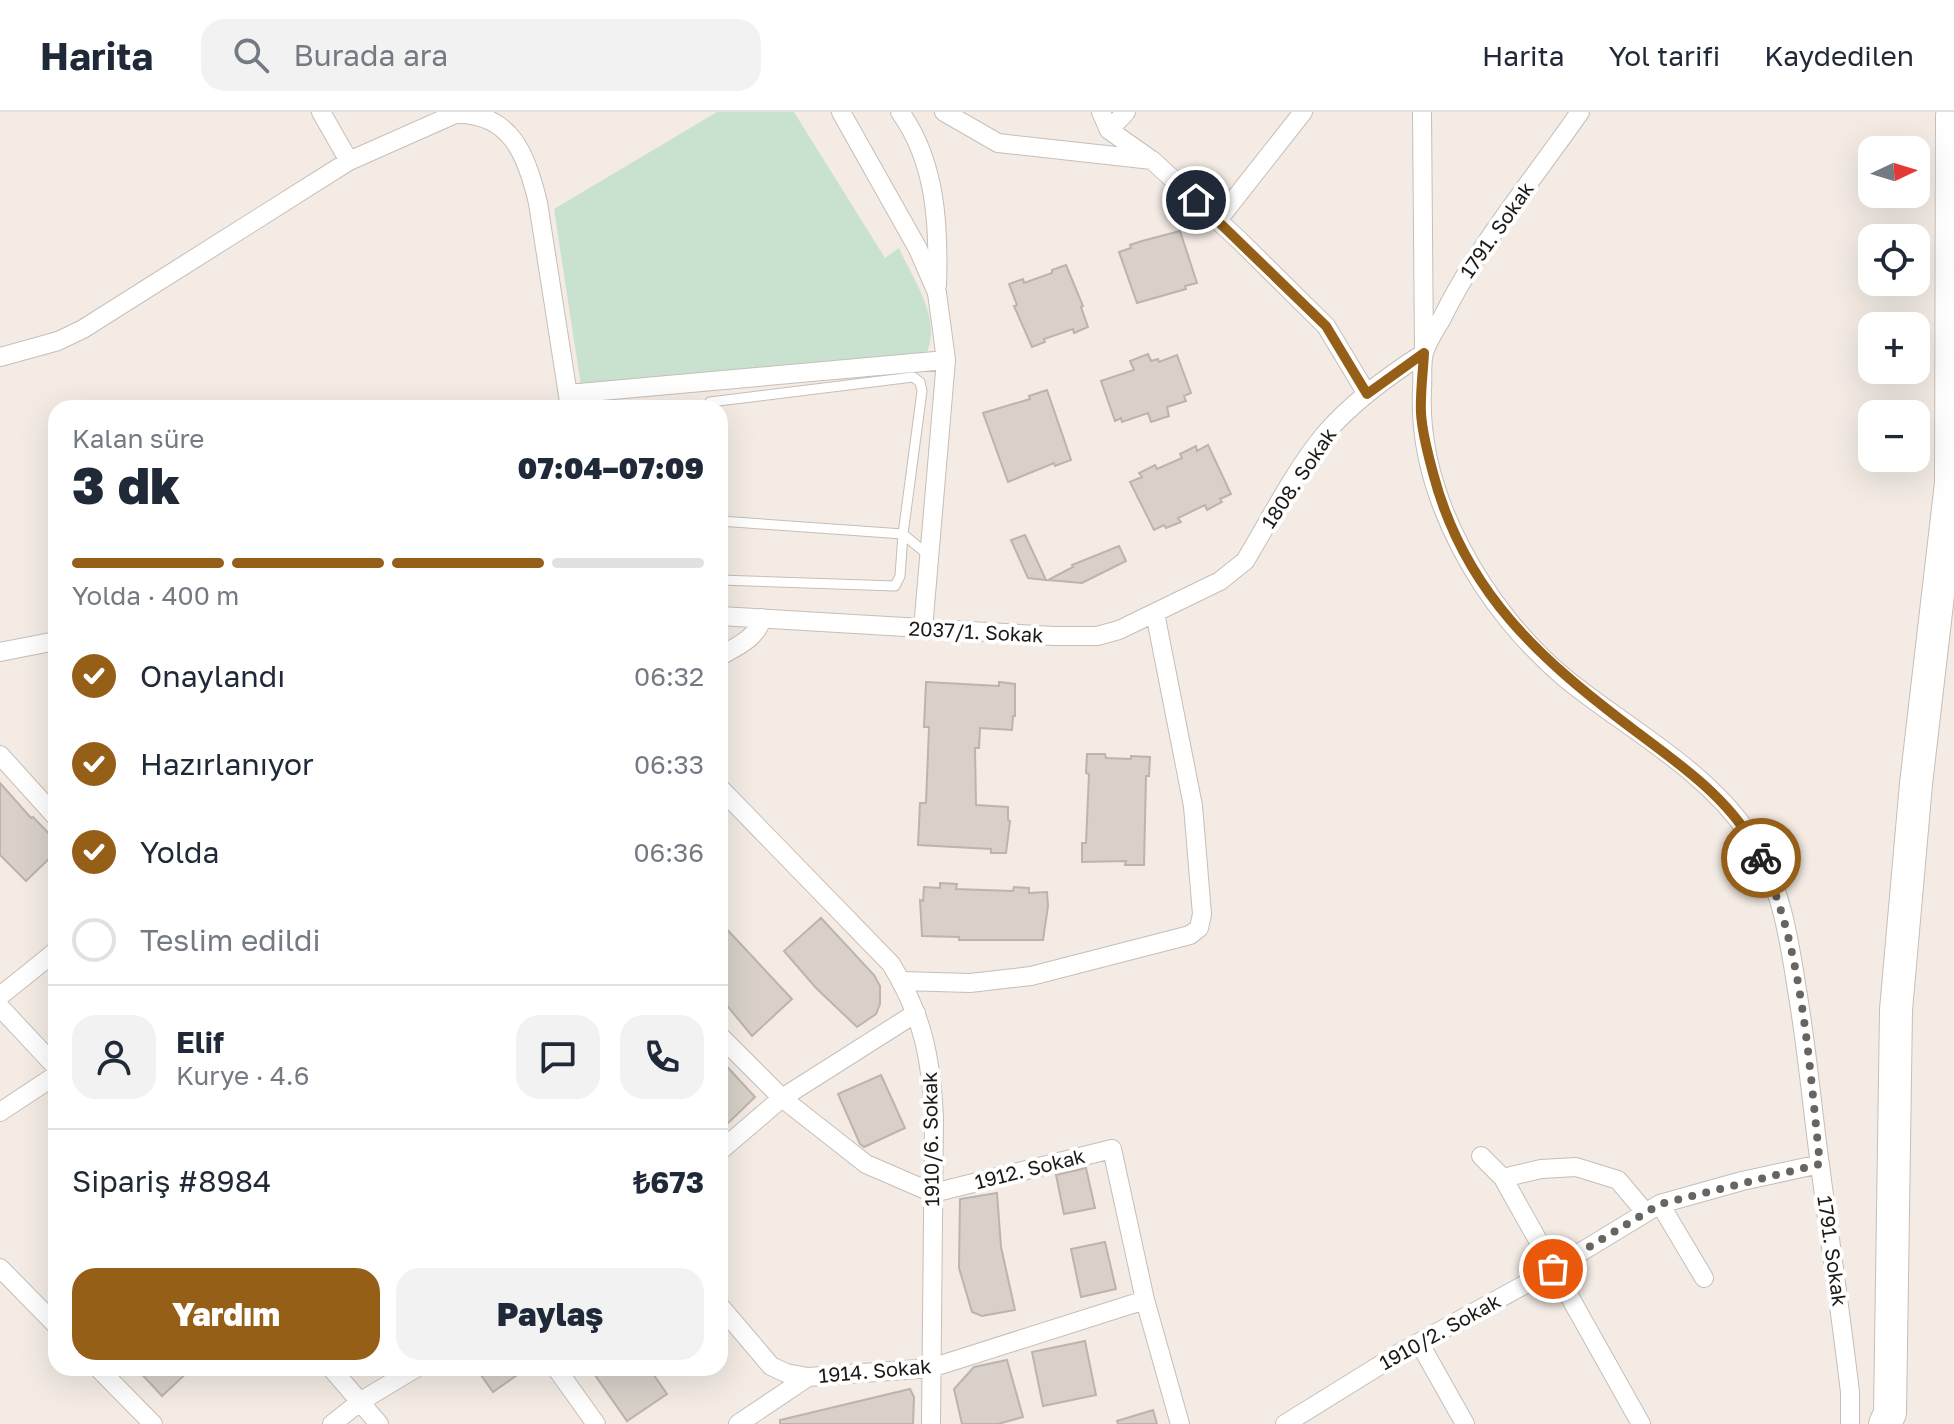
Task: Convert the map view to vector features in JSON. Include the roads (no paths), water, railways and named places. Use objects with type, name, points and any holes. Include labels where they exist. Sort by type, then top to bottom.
[{"type":"highway","points":[[1885,1424],[1890,1413],[1893,1310],[1897,996],[1916,784],[1951,483],[1953,123]]},
{"type":"street","points":[[321,112],[349,161]]},
{"type":"street","points":[[841,112],[905,225],[937,293]]},
{"type":"street","points":[[900,112],[915,133],[933,194],[938,242],[937,293],[946,360],[923,629]]},
{"type":"street","points":[[944,112],[998,143],[1153,161]]},
{"type":"street","points":[[1101,112],[1109,130],[1153,161],[1326,326],[1367,394]]},
{"type":"street","points":[[1109,130],[1126,112]]},
{"type":"street","points":[[1218,220],[1303,112]]},
{"type":"street","name":"1791. Sokak","points":[[1422,112],[1424,353],[1421,414],[1440,498],[1477,575],[1528,643],[1564,677],[1682,766],[1715,795],[1758,850],[1777,894],[1790,945],[1809,1066],[1850,1392],[1850,1424]]},
{"type":"street","name":"1791. Sokak","points":[[1424,353],[1457,288],[1580,112]]},
{"type":"street","points":[[0,357],[58,341],[83,329],[349,161],[456,113],[482,115],[497,121],[522,153],[532,176],[569,400]]},
{"type":"street","name":"1808. Sokak","points":[[1220,581],[1245,561],[1325,435],[1367,394],[1424,353]]},
{"type":"street","points":[[578,400],[946,360]]},
{"type":"street","name":"2037/1. Sokak","points":[[728,616],[1097,636],[1119,630],[1220,581]]},
{"type":"street","points":[[902,981],[970,983],[1031,976],[1190,935],[1199,928],[1202,914],[1197,830],[1155,613]]},
{"type":"street","points":[[728,651],[752,636],[759,629],[762,618]]},
{"type":"street","points":[[0,652],[48,643]]},
{"type":"street","points":[[0,755],[48,808]]},
{"type":"street","name":"1910/6. Sokak","points":[[728,796],[891,964],[916,1013],[931,1068],[934,1118],[931,1424]]},
{"type":"street","points":[[0,996],[48,957]]},
{"type":"street","points":[[0,1007],[48,1058]]},
{"type":"street","points":[[728,1144],[782,1098],[916,1013]]},
{"type":"street","points":[[728,1044],[782,1098],[866,1164],[933,1193]]},
{"type":"street","points":[[0,1112],[48,1080]]},
{"type":"street","name":"1912. Sokak","points":[[933,1193],[1112,1149],[1145,1300],[1180,1424]]},
{"type":"street","points":[[1481,1156],[1503,1178],[1641,1424]]},
{"type":"street","name":"1910/2. Sokak","points":[[1285,1424],[1398,1354],[1553,1269],[1653,1208],[1820,1164]]},
{"type":"street","points":[[1503,1178],[1541,1169],[1576,1167],[1618,1180],[1653,1208],[1704,1278]]},
{"type":"street","points":[[0,1268],[48,1317]]},
{"type":"street","name":"1914. Sokak","points":[[728,1315],[771,1366],[786,1373],[808,1377],[931,1368],[1145,1300]]},
{"type":"street","points":[[1420,1344],[1465,1424]]},
{"type":"street","points":[[106,1376],[153,1424]]},
{"type":"street","points":[[338,1376],[379,1424]]},
{"type":"street","points":[[332,1424],[361,1401],[403,1376]]},
{"type":"street","points":[[562,1376],[596,1424]]},
{"type":"street","points":[[738,1424],[808,1377]]},
{"type":"lane","points":[[726,400],[913,377],[920,382],[922,401],[897,583],[892,587],[728,580]]},
{"type":"lane","points":[[728,522],[903,534],[928,555]]}]
